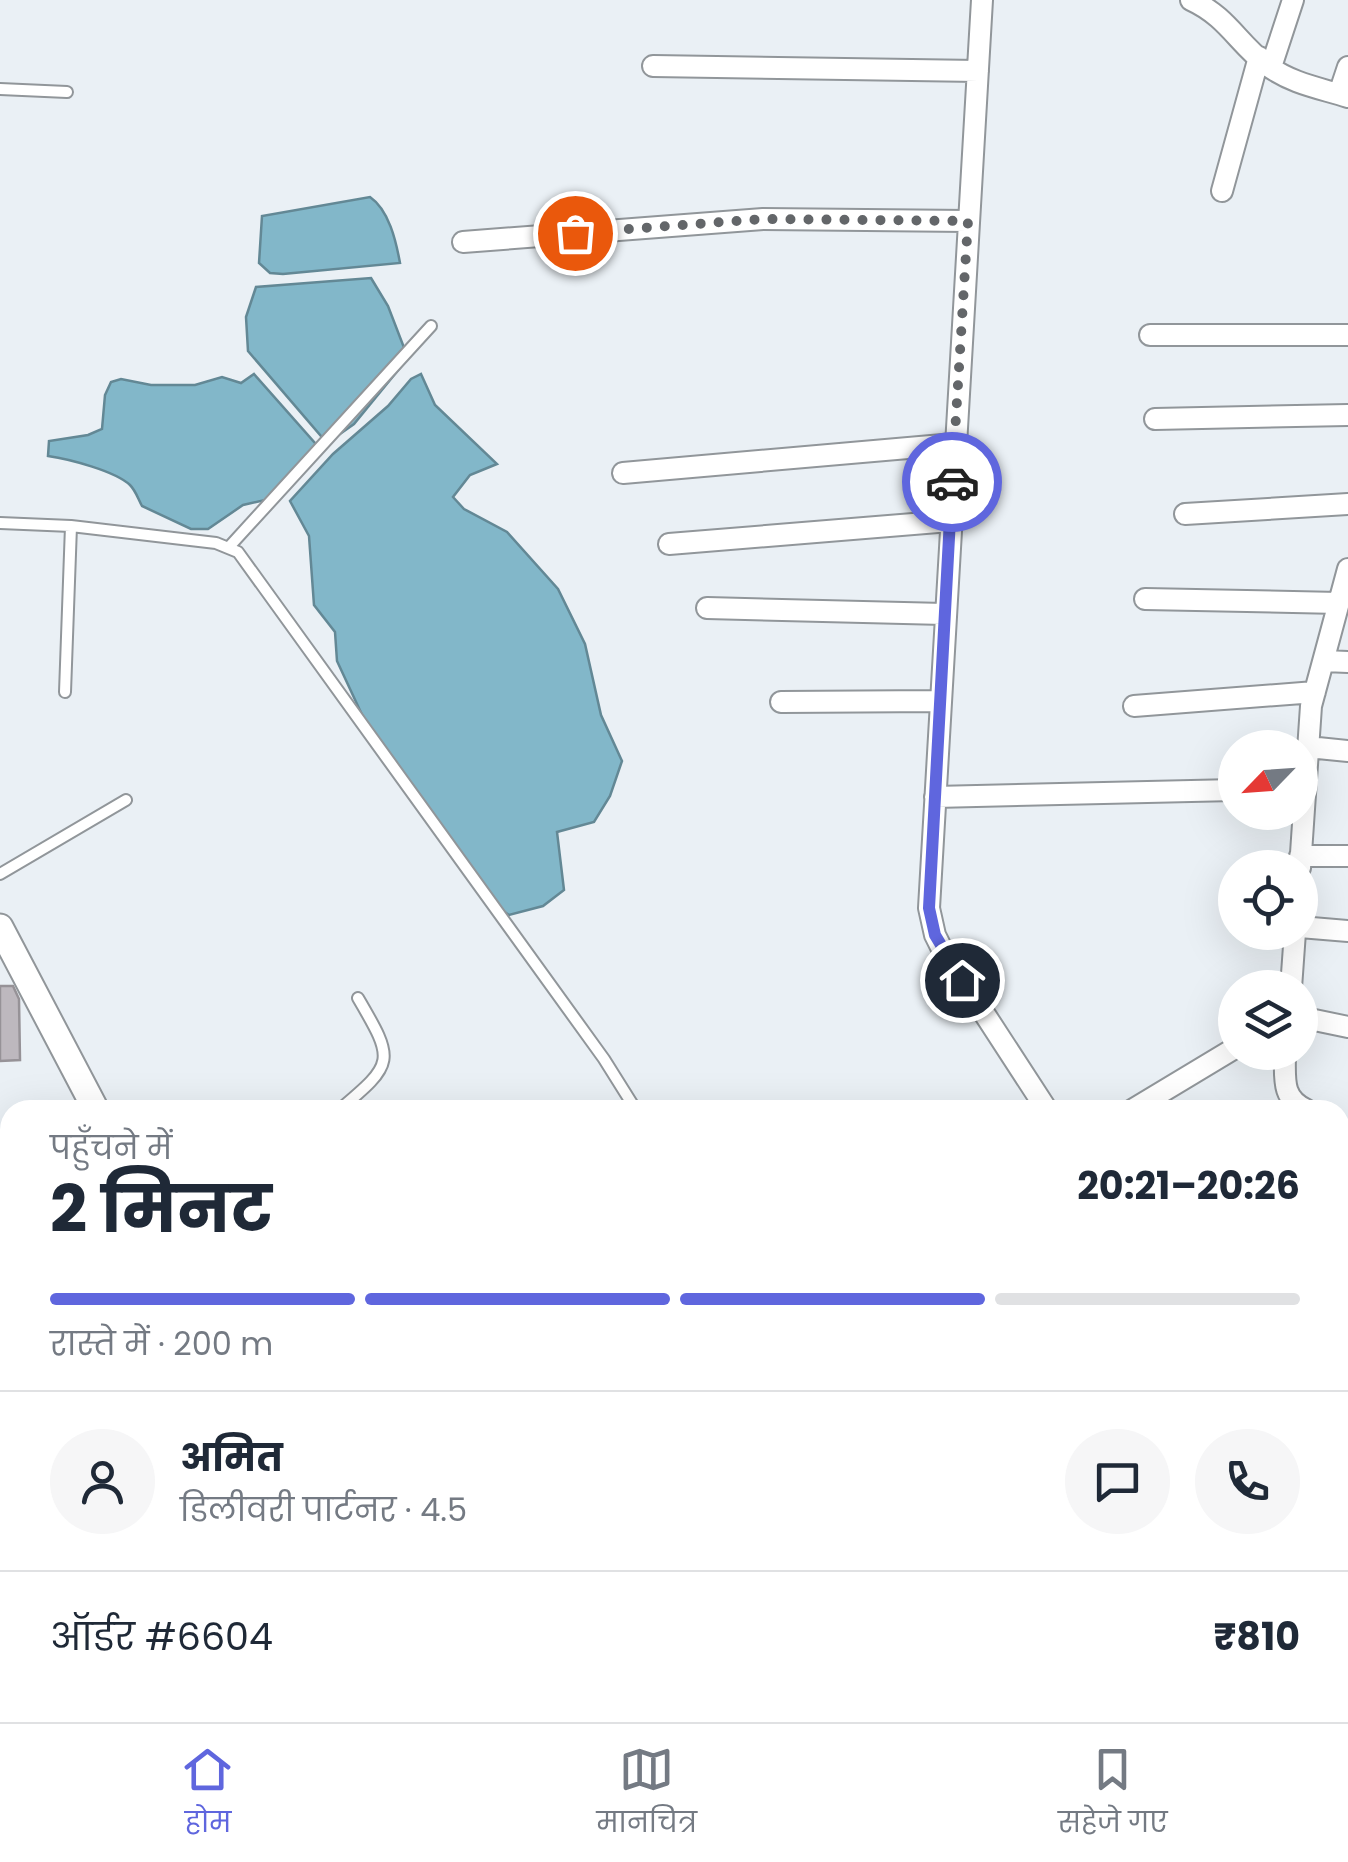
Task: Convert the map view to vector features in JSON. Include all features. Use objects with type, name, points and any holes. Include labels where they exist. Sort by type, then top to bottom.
[{"type":"street","points":[[982,0],[929,908],[935,935],[1041,1100]]},
{"type":"street","points":[[1191,0],[1212,10],[1264,62],[1300,84],[1344,96],[1348,67]]},
{"type":"street","points":[[1222,191],[1264,62],[1292,0]]},
{"type":"street","points":[[653,66],[978,71]]},
{"type":"street","points":[[463,242],[763,219],[968,221]]},
{"type":"street","points":[[1150,335],[1348,335]]},
{"type":"street","points":[[1154,420],[1348,415]]},
{"type":"street","points":[[623,473],[954,444]]},
{"type":"street","points":[[1184,514],[1348,504]]},
{"type":"street","points":[[669,544],[950,521]]},
{"type":"street","points":[[1310,730],[1315,692],[1348,569]]},
{"type":"street","points":[[1144,598],[1339,603]]},
{"type":"street","points":[[707,608],[944,614]]},
{"type":"street","points":[[1324,660],[1348,662]]},
{"type":"street","points":[[1134,706],[1315,692]]},
{"type":"street","points":[[781,702],[940,701]]},
{"type":"street","points":[[1318,748],[1348,750]]},
{"type":"street","points":[[935,797],[1218,790]]},
{"type":"street","points":[[1318,860],[1348,856]]},
{"type":"street","points":[[0,927],[91,1100]]},
{"type":"street","points":[[1318,930],[1348,931]]},
{"type":"street","points":[[1318,1021],[1348,1027]]},
{"type":"street","points":[[1149,1100],[1218,1058]]},
{"type":"street","points":[[1286,1070],[1287,1093],[1292,1100]]},
{"type":"lane","points":[[0,89],[67,92]]},
{"type":"lane","points":[[228,546],[432,326]]},
{"type":"lane","points":[[0,523],[72,526],[228,546],[246,560],[630,1100]]},
{"type":"lane","points":[[65,692],[72,526]]},
{"type":"lane","points":[[0,874],[126,800]]},
{"type":"lane","points":[[351,1100],[375,1080],[386,1054],[358,998]]},
{"type":"water","points":[[370,197],[387,218],[400,263],[283,274],[270,273],[259,263],[262,216]]},
{"type":"water","points":[[371,278],[388,306],[408,358],[354,424],[327,443],[248,351],[246,317],[256,287]]},
{"type":"water","points":[[254,374],[322,451],[274,498],[243,505],[208,529],[191,529],[142,506],[130,485],[114,475],[48,456],[49,441],[102,429],[105,395],[111,382],[121,379],[151,385],[195,385],[222,377],[241,383]]},
{"type":"water","points":[[421,374],[435,405],[497,464],[470,475],[453,497],[464,509],[507,532],[558,589],[585,644],[601,715],[622,761],[610,796],[594,822],[557,832],[564,890],[543,906],[509,915],[487,900],[364,719],[337,661],[335,632],[314,605],[309,536],[290,501],[333,454],[388,406],[411,379]]},
{"type":"building","points":[[0,986],[13,986],[19,999],[20,1060],[0,1061]]},
{"type":"way so far","points":[[575,233],[763,219],[968,221],[952,482]]},
{"type":"route","points":[[952,482],[929,908],[935,935],[962,980]]}]
